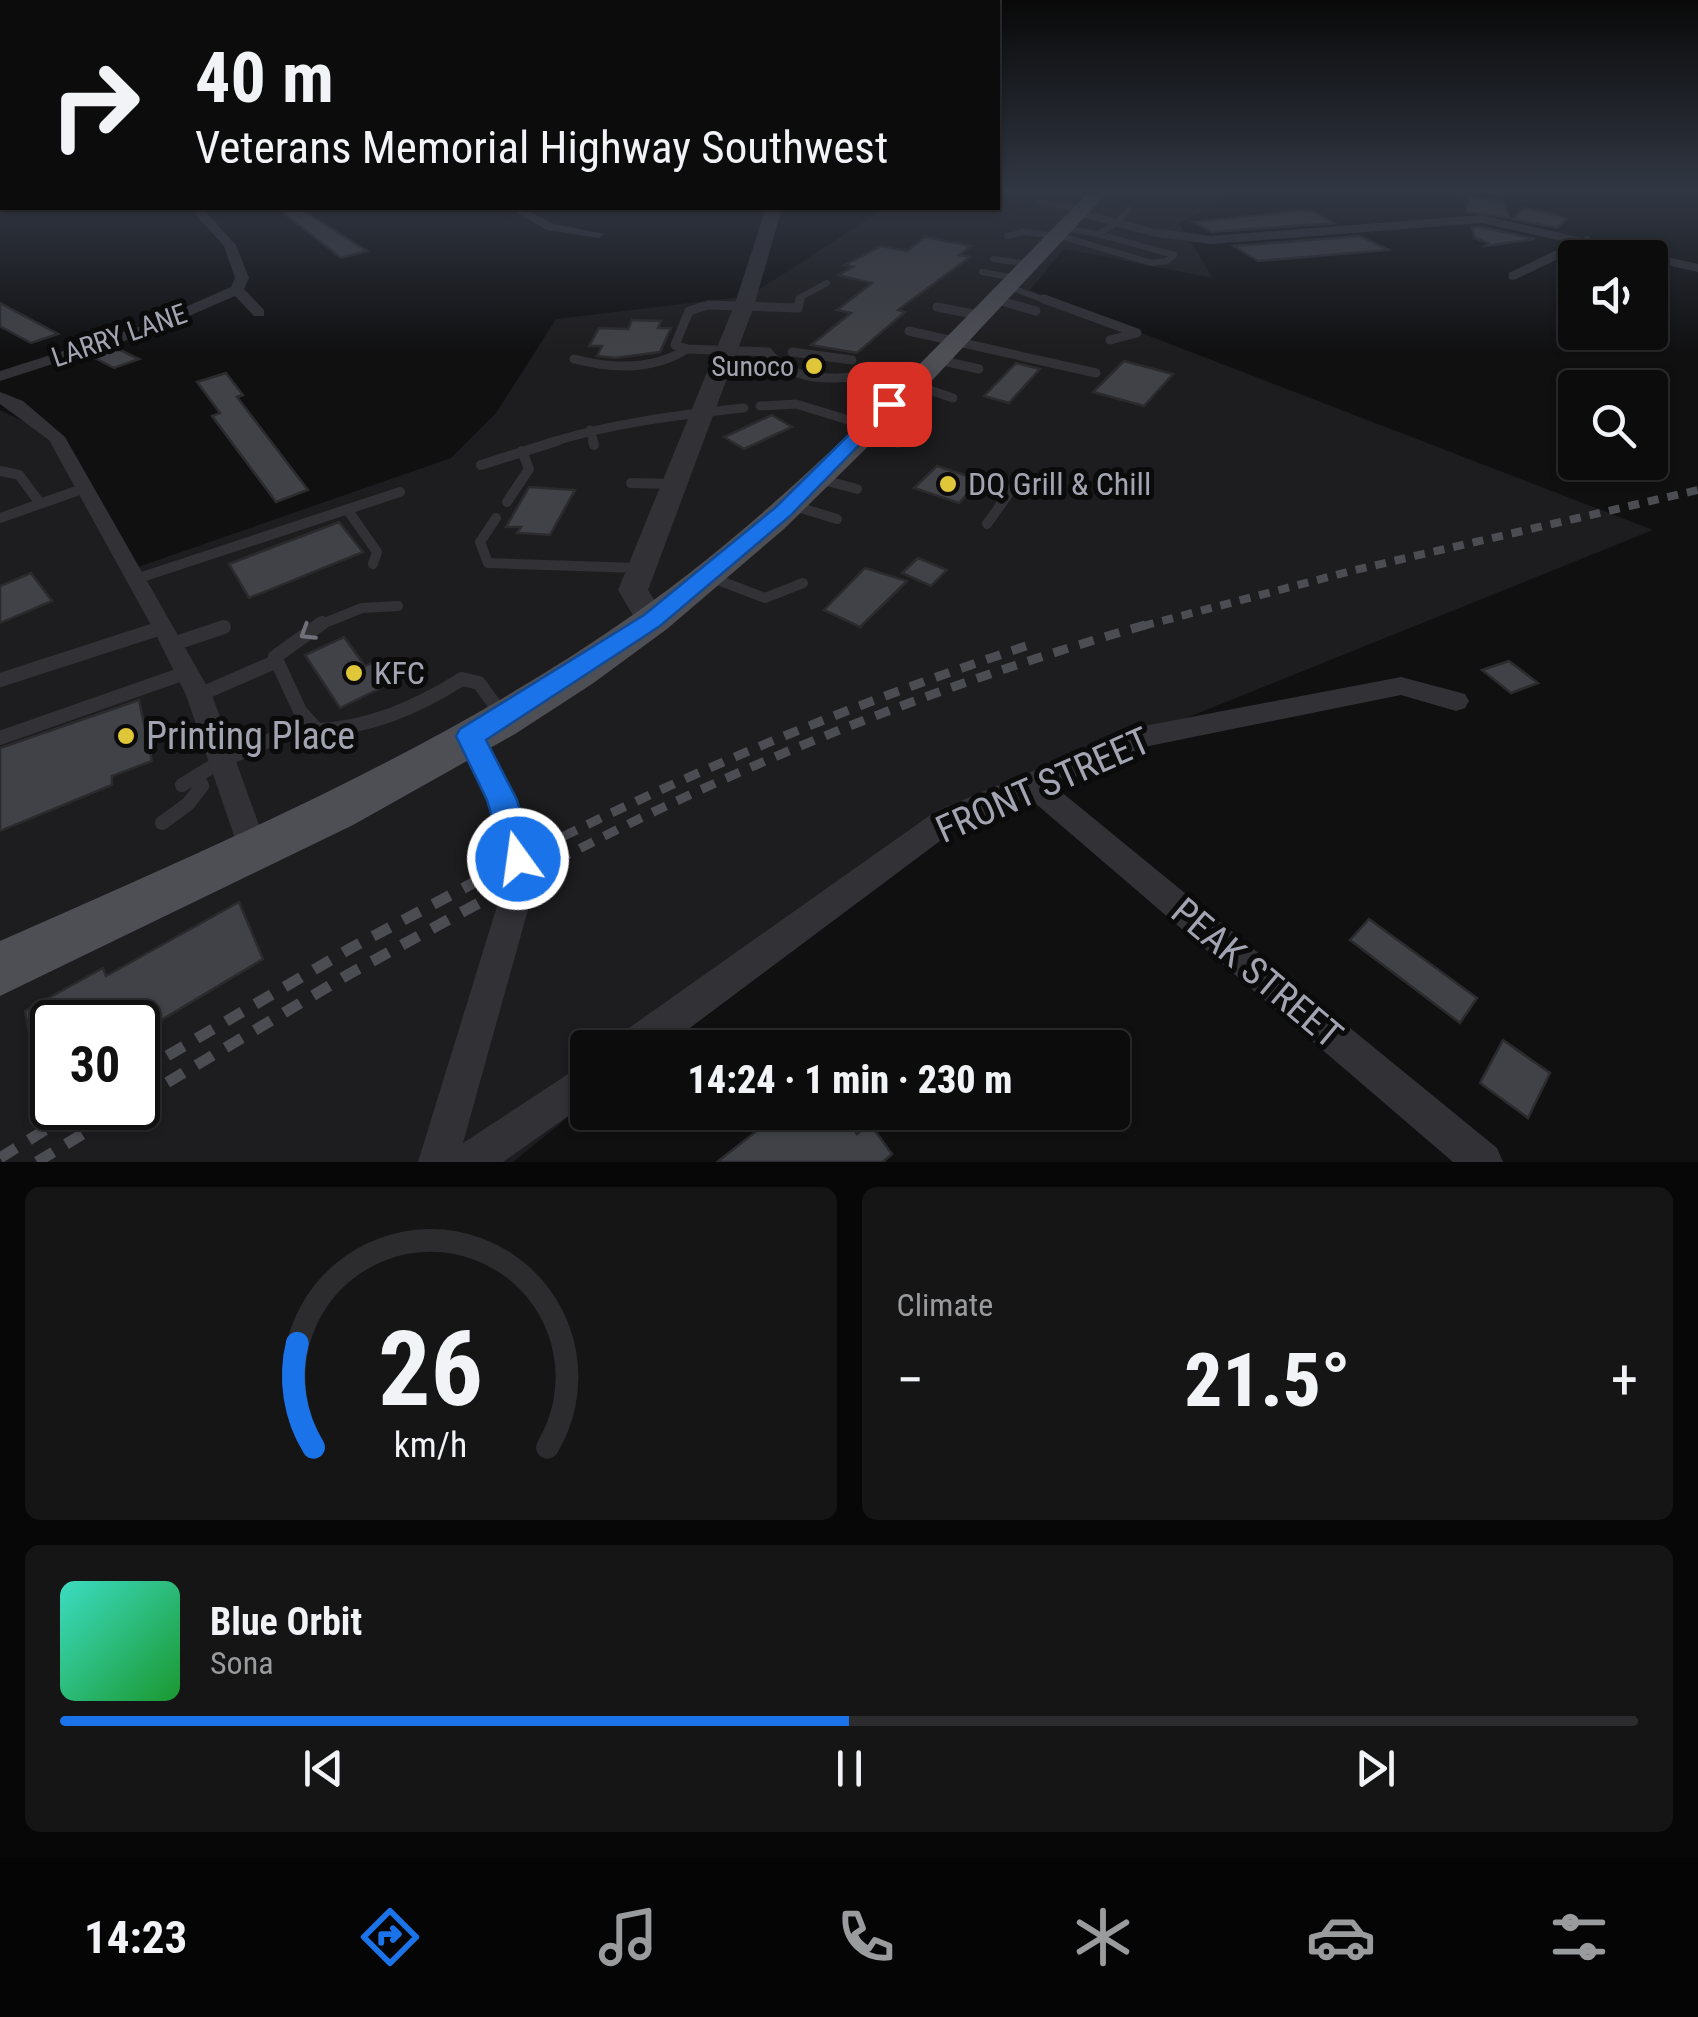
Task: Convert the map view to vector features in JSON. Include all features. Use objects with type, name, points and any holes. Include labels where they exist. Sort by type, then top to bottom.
[{"type":"main road","points":[[0,968],[252,850],[487,727],[652,620],[876,434],[968,309],[1048,245]]},
{"type":"street","points":[[230,245],[242,278],[236,290],[259,313]]},
{"type":"street","points":[[652,620],[632,590],[705,412],[763,245]]},
{"type":"street","points":[[1514,276],[1558,255]]},
{"type":"street","points":[[1668,260],[1698,268]]},
{"type":"street","name":"LARRY LANE","points":[[0,376],[147,329],[236,290]]},
{"type":"street","points":[[0,397],[17,405],[56,437],[169,636],[199,695],[252,850]]},
{"type":"street","name":"FRONT STREET","points":[[657,1030],[946,820],[1138,736],[1401,686],[1456,701]]},
{"type":"street","points":[[438,1162],[513,906],[518,859],[487,727]]},
{"type":"street","name":"PEAK STREET","points":[[1032,784],[1483,1162]]},
{"type":"street","points":[[470,1162],[570,1092]]},
{"type":"lane","points":[[1124,245],[1152,263],[1167,262],[1174,256],[1148,245]]},
{"type":"lane","points":[[827,283],[802,297],[798,308],[708,304],[689,310],[675,345],[687,350],[768,352],[773,362],[790,372],[816,378],[968,309],[1137,332],[1128,338],[1110,340]]},
{"type":"lane","points":[[968,309],[1096,373]]},
{"type":"lane","points":[[953,398],[968,309]]},
{"type":"lane","points":[[574,359],[652,365],[671,362],[687,350]]},
{"type":"lane","points":[[792,352],[852,360]]},
{"type":"lane","points":[[760,406],[796,404],[876,434]]},
{"type":"lane","points":[[480,465],[590,430],[744,408]]},
{"type":"lane","points":[[590,430],[594,444]]},
{"type":"lane","points":[[507,502],[528,469],[522,451]]},
{"type":"lane","points":[[0,471],[19,475],[40,504]]},
{"type":"lane","points":[[987,524],[1019,479]]},
{"type":"lane","points":[[631,482],[674,484]]},
{"type":"lane","points":[[0,518],[85,488]]},
{"type":"lane","points":[[803,492],[857,489]]},
{"type":"lane","points":[[136,579],[400,492]]},
{"type":"lane","points":[[803,492],[837,519]]},
{"type":"lane","points":[[347,509],[378,552],[373,564]]},
{"type":"lane","points":[[496,518],[480,542],[488,563],[642,560]]},
{"type":"lane","points":[[708,576],[765,598],[804,583]]},
{"type":"lane","points":[[398,606],[366,605],[305,631],[275,657],[300,711],[317,730],[348,730],[446,690],[462,679],[480,683],[487,727]]},
{"type":"lane","points":[[0,680],[169,636],[224,627]]},
{"type":"lane","points":[[199,695],[277,661]]},
{"type":"lane","points":[[0,738],[188,672]]},
{"type":"lane","points":[[182,785],[223,760],[311,722]]},
{"type":"lane","points":[[162,823],[188,804],[202,786],[197,776]]},
{"type":"shaded area","points":[[827,245],[1193,245],[1213,278],[1064,249],[1030,290],[1653,530],[993,796],[677,1030],[570,1030],[570,1116],[513,1162],[0,1162],[0,410],[50,434],[135,568],[451,458],[496,413],[556,319],[749,296]]},
{"type":"building","points":[[325,245],[358,245],[367,251],[341,258]]},
{"type":"building","points":[[914,245],[971,246],[959,255],[970,257],[898,310],[905,312],[857,353],[811,345],[851,313],[837,310],[872,283],[838,275],[853,267],[845,265],[881,246],[907,251]]},
{"type":"building","points":[[1378,245],[1388,250],[1258,261],[1234,246]]},
{"type":"building","points":[[0,303],[58,334],[31,343],[0,326]]},
{"type":"building","points":[[632,320],[661,321],[658,328],[671,328],[660,352],[616,358],[597,356],[602,346],[589,346],[599,328],[628,329]]},
{"type":"building","points":[[116,348],[139,359],[114,368],[91,356]]},
{"type":"building","points":[[1124,361],[1173,374],[1144,406],[1093,392]]},
{"type":"building","points":[[1016,363],[1040,369],[1009,403],[984,396]]},
{"type":"building","points":[[226,373],[243,395],[237,397],[308,490],[276,502],[212,416],[220,413],[197,382]]},
{"type":"building","points":[[772,415],[792,427],[744,449],[724,437]]},
{"type":"building","name":"DQ Grill & Chill","points":[[937,466],[980,480],[959,503],[914,488]]},
{"type":"building","points":[[529,487],[575,490],[550,535],[517,533],[521,527],[506,527]]},
{"type":"building","points":[[339,522],[363,552],[249,598],[229,564]]},
{"type":"building","points":[[918,558],[947,570],[931,586],[902,573]]},
{"type":"building","points":[[865,568],[907,581],[860,627],[824,610]]},
{"type":"building","points":[[31,573],[52,601],[0,623],[0,586]]},
{"type":"building","name":"KFC","points":[[344,637],[365,666],[380,659],[397,680],[340,708],[305,655]]},
{"type":"building","points":[[1509,661],[1538,683],[1511,693],[1482,670]]},
{"type":"building","points":[[139,700],[152,761],[112,776],[112,785],[0,831],[0,748]]},
{"type":"building","points":[[239,902],[263,959],[160,1021],[160,1000],[45,1000],[103,968],[106,976]]},
{"type":"building","points":[[1369,919],[1477,998],[1460,1023],[1350,940]]},
{"type":"building","points":[[30,1008],[30,1037],[25,1011]]},
{"type":"building","points":[[1503,1040],[1550,1073],[1528,1118],[1480,1083]]},
{"type":"building","points":[[758,1130],[854,1130],[857,1134],[874,1130],[892,1154],[883,1162],[717,1162]]},
{"type":"railway","points":[[1143,626],[1355,570],[1698,490]]},
{"type":"railway","points":[[556,861],[700,790],[848,727],[999,671],[1152,623]]},
{"type":"railway","points":[[515,861],[640,799],[768,743],[1029,645]]},
{"type":"railway","points":[[160,1060],[351,948],[520,858]]},
{"type":"railway","points":[[160,1087],[349,974],[561,858]]},
{"type":"railway","points":[[0,1158],[45,1130]]},
{"type":"railway","points":[[37,1162],[89,1130]]},
{"type":"place","name":"Sunoco","points":[[814,366]]},
{"type":"place","name":"DQ Grill & Chill","points":[[948,484]]},
{"type":"place","name":"KFC","points":[[354,673]]},
{"type":"place","name":"Printing Place","points":[[126,736]]},
{"type":"route","points":[[518,859],[502,800],[470,736],[581,669],[708,576],[783,512],[889,404]]}]
